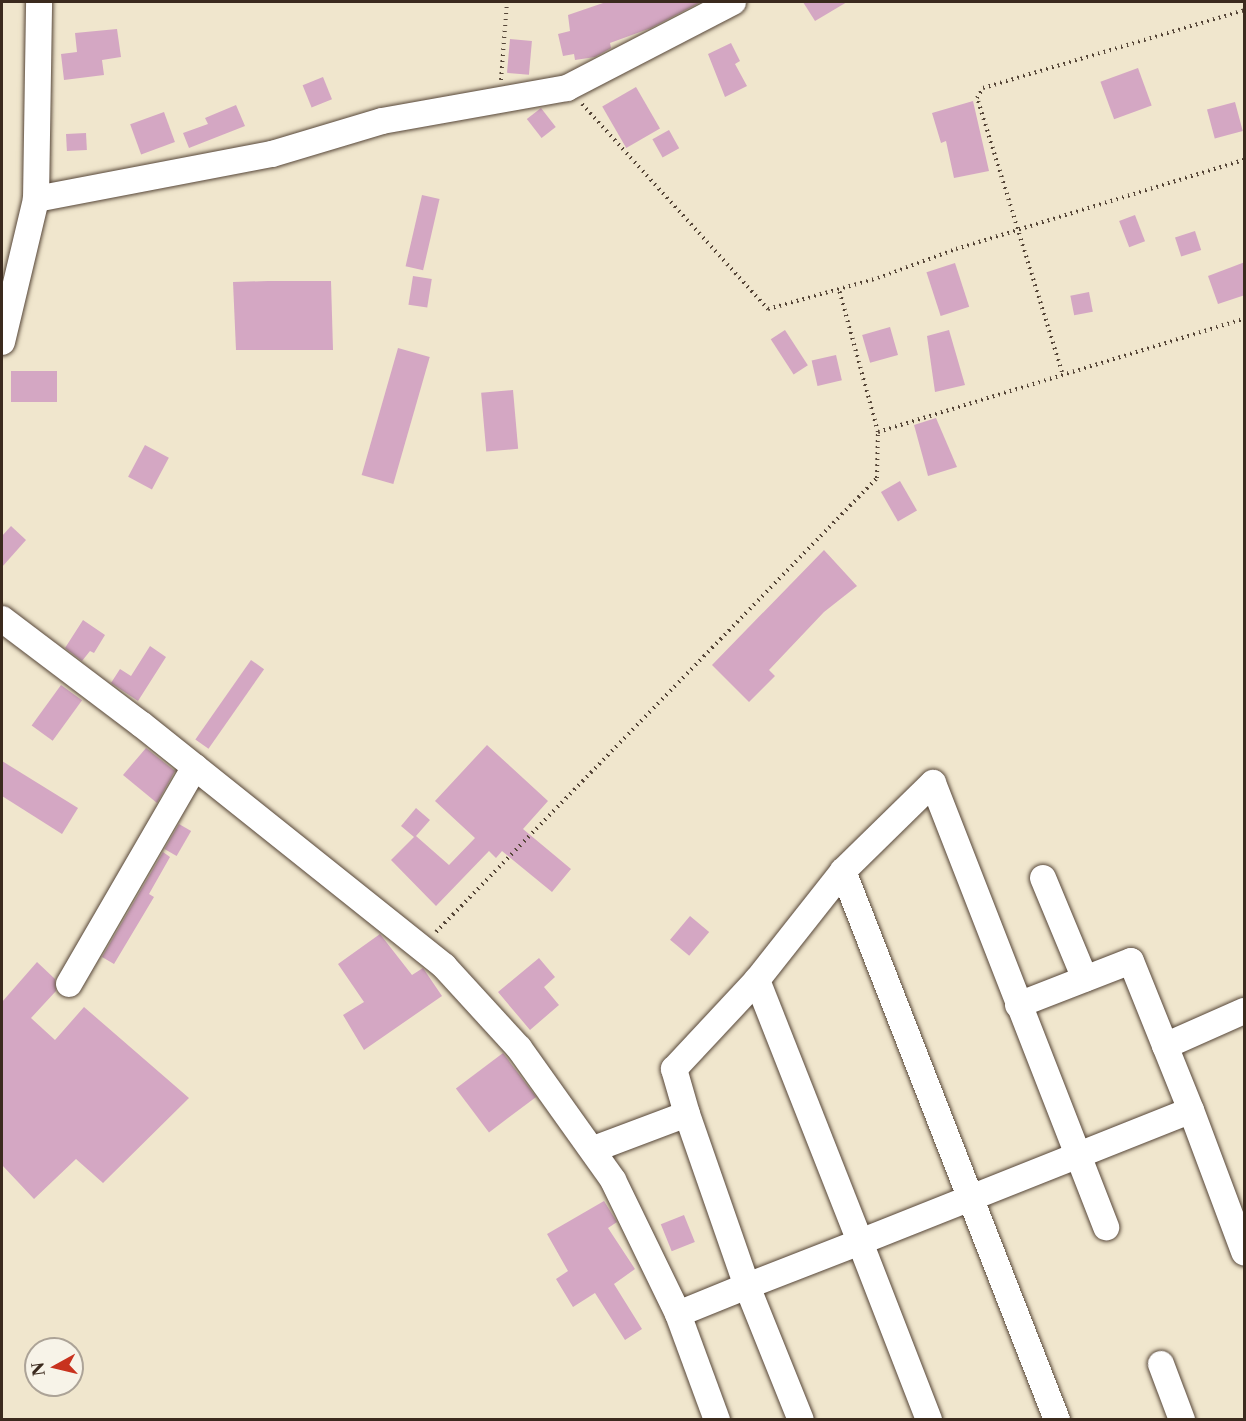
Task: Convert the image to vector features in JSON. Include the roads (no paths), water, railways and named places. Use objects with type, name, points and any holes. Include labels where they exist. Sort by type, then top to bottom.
[{"type":"street","points":[[2,342],[36,199],[39,2]]},
{"type":"street","points":[[36,199],[272,154],[382,121],[567,88],[733,2]]},
{"type":"street","points":[[2,619],[195,767],[444,966],[519,1048],[594,1149],[678,1314],[717,1419]]},
{"type":"street","points":[[69,984],[195,767]]},
{"type":"street","points":[[801,1419],[747,1286],[687,1114],[674,1069],[758,980],[843,872],[933,783],[1076,1156],[1106,1227]]},
{"type":"street","points":[[843,872],[1057,1419]]},
{"type":"street","points":[[1043,878],[1085,979]]},
{"type":"street","points":[[1018,1005],[1131,961],[1245,1252]]},
{"type":"street","points":[[758,980],[929,1419]]},
{"type":"street","points":[[1165,1046],[1245,1011]]},
{"type":"street","points":[[678,1314],[1191,1110]]},
{"type":"street","points":[[594,1149],[687,1114]]},
{"type":"street","points":[[1161,1364],[1182,1419]]}]
